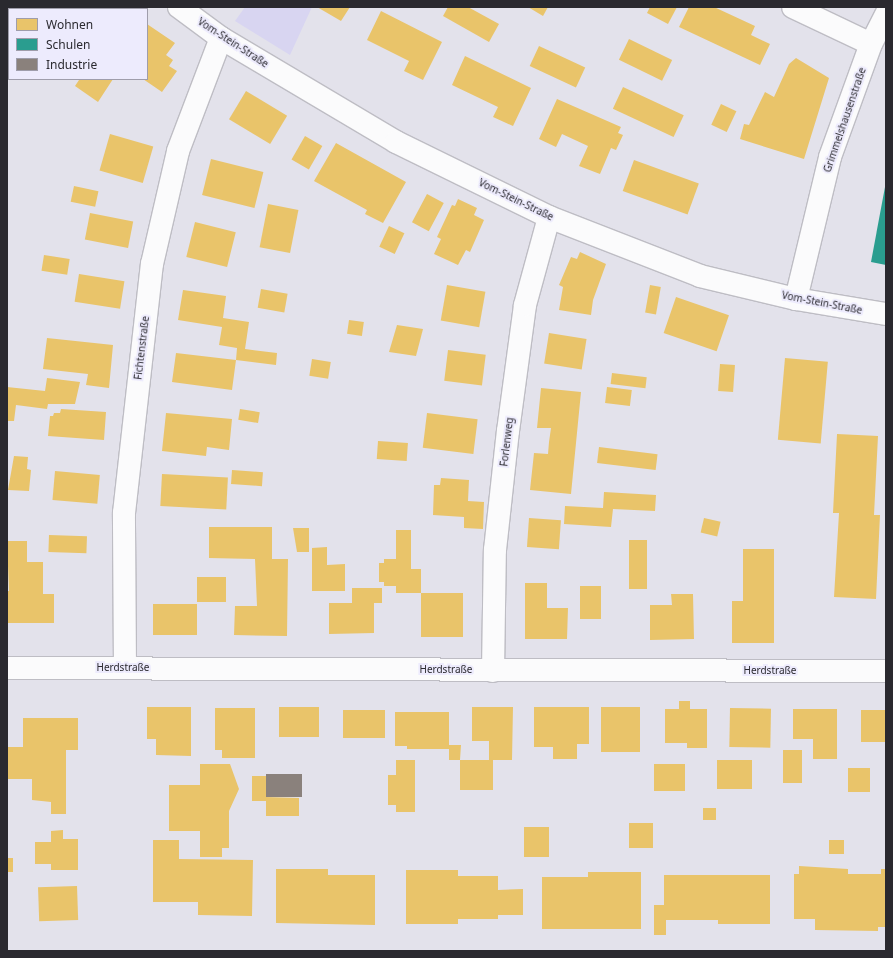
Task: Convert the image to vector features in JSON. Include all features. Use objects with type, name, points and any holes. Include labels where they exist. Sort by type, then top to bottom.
[{"type":"street","name":"Vom-Stein-Straße","points":[[179,7],[221,38],[396,142],[549,217],[700,276],[796,299],[886,314]]},
{"type":"street","points":[[793,7],[871,44]]},
{"type":"street","name":"Grimmelshausenstraße","points":[[796,299],[830,157],[871,44],[886,14]]},
{"type":"street","name":"Fichtenstraße","points":[[125,668],[124,513],[152,264],[178,151],[221,38]]},
{"type":"street","name":"Forlenweg","points":[[493,670],[495,550],[508,431],[525,305],[549,217]]},
{"type":"street","name":"Herdstraße","points":[[7,668],[886,671]]},
{"type":"shaded area","points":[[245,7],[312,7],[290,55],[235,21]]},
{"type":"building: Wohnen","points":[[70,7],[118,8],[71,8]]},
{"type":"building: Wohnen","points":[[317,7],[350,7],[341,21]]},
{"type":"building: Wohnen","points":[[448,7],[468,7],[499,24],[489,42],[443,16]]},
{"type":"building: Wohnen","points":[[528,7],[548,7],[543,16]]},
{"type":"building: Wohnen","points":[[650,7],[677,7],[668,24],[647,13]]},
{"type":"building: Wohnen","points":[[689,7],[714,7],[755,26],[751,35],[770,44],[760,65],[679,27]]},
{"type":"building: Wohnen","points":[[381,11],[442,42],[423,80],[404,71],[409,61],[367,40]]},
{"type":"building: Wohnen","points":[[148,25],[175,43],[166,55],[173,60],[169,66],[177,71],[162,92],[144,80],[148,80]]},
{"type":"building: Wohnen","points":[[629,39],[672,60],[662,81],[619,60]]},
{"type":"building: Wohnen","points":[[539,46],[585,68],[576,87],[530,66]]},
{"type":"building: Wohnen","points":[[465,56],[531,88],[513,126],[493,117],[498,107],[452,85]]},
{"type":"building: Wohnen","points":[[796,58],[829,78],[804,159],[740,139],[744,124],[749,125],[765,92],[774,97],[789,64]]},
{"type":"building: Wohnen","points":[[79,80],[112,80],[98,102],[75,86]]},
{"type":"building: Wohnen","points":[[623,87],[684,115],[674,137],[613,109]]},
{"type":"building: Wohnen","points":[[246,91],[287,116],[270,144],[229,119]]},
{"type":"building: Wohnen","points":[[557,99],[621,127],[618,133],[623,135],[616,150],[611,148],[600,174],[579,166],[588,146],[562,134],[556,147],[539,139]]},
{"type":"building: Wohnen","points":[[721,104],[736,111],[727,132],[711,125]]},
{"type":"building: Wohnen","points":[[110,134],[153,146],[143,183],[100,171]]},
{"type":"building: Wohnen","points":[[305,136],[322,146],[309,169],[292,159]]},
{"type":"building: Wohnen","points":[[336,143],[406,182],[383,223],[365,214],[367,210],[314,181]]},
{"type":"building: Wohnen","points":[[211,159],[263,172],[254,208],[202,195]]},
{"type":"building: Wohnen","points":[[634,160],[699,184],[688,215],[623,191]]},
{"type":"building: Wohnen","points":[[74,186],[98,191],[95,207],[71,202]]},
{"type":"building: Wohnen","points":[[427,194],[444,203],[429,231],[412,222]]},
{"type":"building: Wohnen","points":[[458,199],[477,208],[474,215],[484,220],[470,252],[466,250],[458,265],[434,254],[441,239],[437,237],[452,205],[455,206]]},
{"type":"building: Wohnen","points":[[268,204],[298,210],[290,253],[260,247]]},
{"type":"building: Wohnen","points":[[90,213],[133,221],[128,248],[85,240]]},
{"type":"building: Wohnen","points":[[195,222],[236,232],[227,267],[186,257]]},
{"type":"building: Wohnen","points":[[389,226],[404,233],[395,254],[379,247]]},
{"type":"building: Wohnen","points":[[580,252],[606,264],[593,300],[591,315],[559,310],[563,287],[559,285],[571,257],[577,259]]},
{"type":"building: Wohnen","points":[[44,255],[70,259],[67,275],[41,271]]},
{"type":"building: Wohnen","points":[[79,274],[124,281],[120,309],[75,302]]},
{"type":"building: Wohnen","points":[[447,285],[485,292],[479,327],[441,320]]},
{"type":"building: Wohnen","points":[[650,285],[661,287],[656,314],[645,313]]},
{"type":"building: Wohnen","points":[[261,289],[288,294],[284,312],[258,308]]},
{"type":"building: Wohnen","points":[[183,290],[226,296],[223,318],[249,322],[245,349],[277,353],[276,365],[236,360],[237,348],[219,345],[222,327],[178,320]]},
{"type":"building: Wohnen","points":[[676,297],[729,315],[717,351],[664,333]]},
{"type":"building: Wohnen","points":[[349,320],[364,322],[362,336],[347,334]]},
{"type":"building: Wohnen","points":[[397,325],[423,329],[416,356],[389,352]]},
{"type":"building: Wohnen","points":[[549,333],[587,339],[582,370],[544,364]]},
{"type":"building: Wohnen","points":[[47,338],[113,345],[109,388],[86,385],[88,374],[43,369]]},
{"type":"building: Wohnen","points":[[448,350],[486,355],[482,385],[444,381]]},
{"type":"building: Wohnen","points":[[176,353],[236,360],[232,390],[172,382]]},
{"type":"building: Wohnen","points":[[785,358],[828,362],[821,443],[778,440]]},
{"type":"building: Wohnen","points":[[312,359],[331,362],[328,379],[309,376]]},
{"type":"building: Wohnen","points":[[720,364],[735,365],[733,392],[718,391]]},
{"type":"building: Wohnen","points":[[612,373],[647,377],[645,388],[611,384]]},
{"type":"building: Wohnen","points":[[47,378],[80,382],[75,404],[48,404],[47,409],[16,405],[14,421],[7,421],[7,387],[45,391]]},
{"type":"building: Wohnen","points":[[607,387],[632,390],[630,406],[605,403]]},
{"type":"building: Wohnen","points":[[541,388],[581,392],[571,494],[530,490],[534,453],[548,454],[551,428],[537,428]]},
{"type":"building: Wohnen","points":[[61,409],[106,412],[104,440],[48,436],[50,416],[53,416],[54,413],[60,413]]},
{"type":"building: Wohnen","points":[[240,409],[260,412],[258,423],[238,420]]},
{"type":"building: Wohnen","points":[[166,413],[232,419],[229,450],[207,447],[206,456],[162,451]]},
{"type":"building: Wohnen","points":[[427,413],[478,419],[473,454],[423,448]]},
{"type":"building: Wohnen","points":[[837,434],[878,436],[874,515],[880,515],[876,599],[834,597],[839,513],[833,513]]},
{"type":"building: Wohnen","points":[[378,441],[408,443],[407,461],[377,459]]},
{"type":"building: Wohnen","points":[[599,447],[658,454],[656,470],[597,463]]},
{"type":"building: Wohnen","points":[[14,456],[28,457],[27,469],[31,470],[29,491],[8,490]]},
{"type":"building: Wohnen","points":[[232,470],[263,472],[262,486],[231,484]]},
{"type":"building: Wohnen","points":[[55,471],[100,475],[97,504],[52,500]]},
{"type":"building: Wohnen","points":[[162,474],[228,477],[226,509],[160,506]]},
{"type":"building: Wohnen","points":[[441,478],[469,480],[468,501],[484,502],[483,529],[464,528],[464,517],[433,515],[434,485],[440,485]]},
{"type":"building: Wohnen","points":[[604,492],[656,495],[655,511],[613,509],[611,527],[564,524],[565,506],[603,508]]},
{"type":"building: Wohnen","points":[[529,518],[561,520],[559,549],[527,547]]},
{"type":"building: Wohnen","points":[[704,518],[721,522],[717,536],[701,533]]},
{"type":"building: Wohnen","points":[[209,527],[272,527],[272,559],[288,559],[287,636],[234,635],[235,606],[257,606],[255,559],[209,558]]},
{"type":"building: Wohnen","points":[[293,528],[309,528],[309,552],[297,552]]},
{"type":"building: Wohnen","points":[[396,530],[411,530],[411,569],[421,569],[421,593],[396,593],[396,586],[384,586],[384,582],[379,582],[379,563],[384,563],[384,559],[396,559]]},
{"type":"building: Wohnen","points":[[49,535],[87,536],[86,553],[48,552]]},
{"type":"building: Wohnen","points":[[629,540],[647,540],[647,589],[629,589]]},
{"type":"building: Wohnen","points":[[7,541],[27,541],[27,562],[43,562],[43,594],[54,594],[54,623],[7,623],[7,591],[9,591]]},
{"type":"building: Wohnen","points":[[327,547],[327,565],[345,564],[345,591],[312,591],[312,548]]},
{"type":"building: Wohnen","points":[[743,549],[774,549],[774,643],[732,643],[732,601],[743,601]]},
{"type":"building: Wohnen","points":[[197,577],[226,577],[226,602],[197,602]]},
{"type":"building: Wohnen","points":[[525,583],[547,583],[547,608],[568,608],[567,639],[525,639]]},
{"type":"building: Wohnen","points":[[580,586],[601,586],[601,619],[580,619]]},
{"type":"building: Wohnen","points":[[352,588],[382,588],[382,603],[374,603],[374,633],[329,634],[329,603],[352,603]]},
{"type":"building: Wohnen","points":[[421,593],[463,593],[463,637],[421,637]]},
{"type":"building: Wohnen","points":[[671,594],[693,594],[694,639],[650,640],[650,605],[672,605]]},
{"type":"building: Wohnen","points":[[153,604],[197,604],[197,635],[153,635]]},
{"type":"building: Wohnen","points":[[679,701],[690,701],[690,709],[707,709],[707,748],[687,748],[687,743],[665,743],[665,709],[679,709]]},
{"type":"building: Wohnen","points":[[147,707],[191,707],[191,756],[156,755],[156,739],[147,739]]},
{"type":"building: Wohnen","points":[[279,707],[319,707],[319,737],[279,737]]},
{"type":"building: Wohnen","points":[[472,707],[513,707],[512,760],[493,760],[493,790],[460,790],[460,760],[489,760],[489,741],[472,741]]},
{"type":"building: Wohnen","points":[[534,707],[589,707],[589,744],[577,744],[577,759],[553,759],[553,747],[534,747]]},
{"type":"building: Wohnen","points":[[601,707],[640,707],[640,752],[601,752]]},
{"type":"building: Wohnen","points":[[215,708],[255,708],[255,758],[222,758],[222,750],[215,750]]},
{"type":"building: Wohnen","points":[[730,708],[771,709],[770,748],[729,747]]},
{"type":"building: Wohnen","points":[[793,709],[837,709],[837,759],[813,759],[813,739],[793,739]]},
{"type":"building: Wohnen","points":[[343,710],[385,710],[385,738],[343,738]]},
{"type":"building: Wohnen","points":[[861,710],[886,710],[886,742],[861,742]]},
{"type":"building: Wohnen","points":[[395,712],[449,712],[449,745],[461,745],[460,760],[449,760],[449,749],[407,749],[407,746],[395,746]]},
{"type":"building: Wohnen","points":[[23,718],[78,718],[78,750],[66,750],[66,814],[51,814],[51,802],[32,800],[32,779],[7,779],[7,747],[23,747]]},
{"type":"building: Wohnen","points":[[783,750],[802,750],[802,783],[783,783]]},
{"type":"building: Wohnen","points":[[396,760],[415,760],[415,812],[396,812],[396,805],[388,805],[388,775],[396,775]]},
{"type":"building: Wohnen","points":[[717,760],[752,760],[752,789],[717,789]]},
{"type":"building: Wohnen","points":[[200,764],[230,764],[239,789],[229,811],[229,848],[222,848],[222,857],[200,857],[200,831],[169,831],[169,785],[200,785]]},
{"type":"building: Wohnen","points":[[654,764],[685,764],[685,791],[654,791]]},
{"type":"building: Wohnen","points":[[848,768],[870,768],[870,792],[848,792]]},
{"type":"building: Wohnen","points":[[252,776],[266,776],[266,797],[299,798],[299,816],[266,816],[266,801],[252,801]]},
{"type":"building: Wohnen","points":[[703,808],[716,808],[716,820],[703,820]]},
{"type":"building: Wohnen","points":[[629,823],[653,823],[653,848],[629,848]]},
{"type":"building: Wohnen","points":[[524,827],[549,827],[549,857],[524,857]]},
{"type":"building: Wohnen","points":[[63,830],[63,839],[78,839],[78,870],[51,870],[51,864],[35,864],[35,842],[51,842],[51,831]]},
{"type":"building: Wohnen","points":[[153,840],[179,840],[179,859],[253,860],[252,916],[198,915],[198,902],[153,902]]},
{"type":"building: Wohnen","points":[[829,840],[844,840],[844,854],[829,854]]},
{"type":"building: Wohnen","points":[[7,858],[13,858],[13,872],[7,872]]},
{"type":"building: Wohnen","points":[[799,866],[848,869],[848,874],[881,874],[881,869],[886,869],[886,927],[878,927],[878,931],[815,930],[815,919],[794,919],[794,874],[799,874]]},
{"type":"building: Wohnen","points":[[276,869],[328,869],[328,875],[375,875],[375,925],[276,923]]},
{"type":"building: Wohnen","points":[[406,870],[458,870],[458,876],[498,876],[498,890],[523,889],[523,915],[498,915],[498,919],[458,919],[458,924],[406,924]]},
{"type":"building: Wohnen","points":[[588,872],[641,872],[641,929],[542,929],[542,877],[588,877]]},
{"type":"building: Wohnen","points":[[664,875],[770,875],[770,924],[718,924],[718,920],[666,920],[666,935],[654,935],[654,905],[664,905]]},
{"type":"building: Wohnen","points":[[77,886],[78,920],[39,921],[38,887]]},
{"type":"building: Schulen","points":[[886,187],[886,265],[871,262]]},
{"type":"building: Industrie","points":[[266,774],[302,774],[302,797],[266,797]]}]
